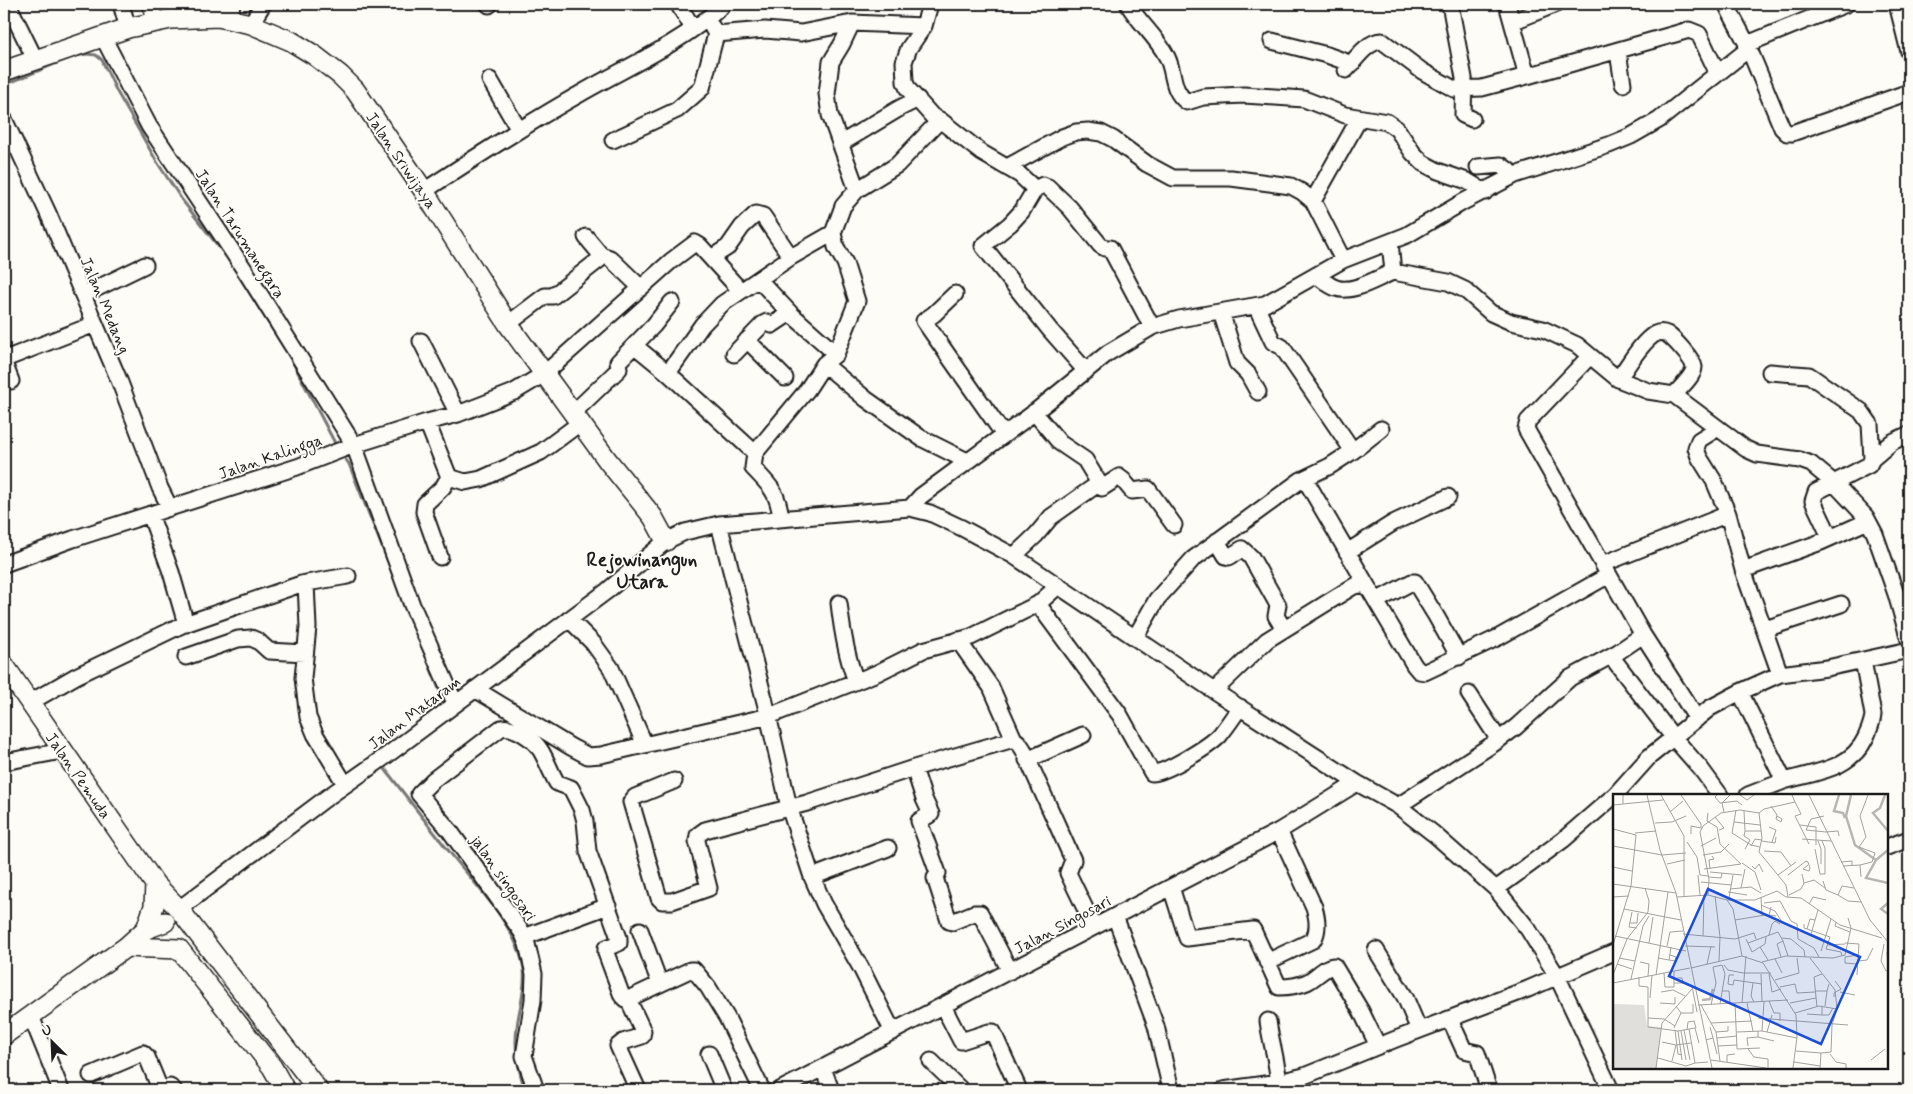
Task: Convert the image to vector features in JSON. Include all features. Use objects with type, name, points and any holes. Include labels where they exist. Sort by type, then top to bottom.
[{"type":"main road","name":"Jalan Sriwijaya","points":[[4,71],[128,28],[153,13],[224,10],[257,13],[290,42],[314,55],[340,75],[354,90],[424,191],[508,324],[576,418],[653,517],[666,541]]},
{"type":"main road","name":"Jalan Pemuda","points":[[4,665],[155,884],[192,925],[318,1090]]},
{"type":"main road","points":[[146,929],[154,906],[155,884]]},
{"type":"main road","points":[[169,949],[164,947],[159,939],[159,929],[179,909]]},
{"type":"main road","points":[[4,1035],[126,947],[146,929],[165,922]]},
{"type":"main road","points":[[126,947],[177,948],[182,952],[272,1067],[285,1090]]},
{"type":"street","points":[[8,4],[35,59]]},
{"type":"street","points":[[122,4],[128,28]]},
{"type":"street","points":[[678,4],[693,28]]},
{"type":"street","points":[[930,4],[924,26],[909,48],[904,62],[905,82],[908,89],[932,116],[940,120],[982,153],[1007,167],[1035,189]]},
{"type":"street","points":[[1128,4],[1167,56],[1173,70],[1174,84],[1180,97],[1187,102],[1203,97],[1244,95],[1304,99],[1359,118],[1387,122],[1397,129],[1413,153],[1423,163],[1438,171],[1467,181],[1485,192]]},
{"type":"street","points":[[1450,4],[1464,78],[1463,115],[1472,119]]},
{"type":"street","points":[[1507,4],[1527,76]]},
{"type":"street","points":[[1512,22],[1556,4]]},
{"type":"street","points":[[1726,4],[1747,44],[1782,128],[1787,133],[1811,127],[1909,92]]},
{"type":"street","points":[[1747,44],[1846,4]]},
{"type":"street","points":[[1896,4],[1909,52]]},
{"type":"street","points":[[424,191],[519,130],[664,49],[709,18],[721,7]]},
{"type":"street","points":[[613,140],[677,110],[702,88],[716,34],[709,18]]},
{"type":"street","points":[[716,34],[765,30],[801,32],[852,23],[924,26]]},
{"type":"street","points":[[852,23],[831,62],[827,94],[830,115],[857,190]]},
{"type":"street","points":[[1272,41],[1327,55],[1349,67],[1372,43],[1382,41],[1422,72],[1440,83],[1454,89],[1463,89],[1490,86],[1618,52],[1689,30],[1698,34],[1717,72]]},
{"type":"street","name":"Jalan Tarumanegara","points":[[103,36],[149,126],[246,272],[354,445],[412,605],[455,704]]},
{"type":"street","points":[[1610,1090],[1558,976],[1528,929],[1496,889],[1434,834],[1398,806],[1358,783],[1214,691],[1014,556],[930,513],[910,508],[921,496],[1034,412],[1108,353],[1152,327],[1179,319],[1265,304],[1343,260],[1408,235],[1463,202],[1515,175],[1609,145],[1631,136],[1659,120],[1717,72],[1746,51],[1747,44]]},
{"type":"street","points":[[1618,52],[1623,84]]},
{"type":"street","points":[[490,80],[519,130]]},
{"type":"street","points":[[840,144],[918,99]]},
{"type":"street","name":"Jalan Medang","points":[[4,118],[8,141],[48,213],[119,380],[160,488],[170,508]]},
{"type":"street","points":[[1313,201],[1359,118]]},
{"type":"street","points":[[781,518],[779,503],[773,490],[753,468],[755,453],[807,390],[824,364],[836,354],[857,301],[845,263],[836,247],[833,233],[843,206],[857,190],[897,166],[940,120]]},
{"type":"street","points":[[1007,167],[1062,137],[1076,132],[1102,133],[1148,164],[1173,178],[1231,178],[1290,186],[1302,192],[1313,201],[1343,260]]},
{"type":"street","points":[[1478,167],[1501,165],[1515,175]]},
{"type":"street","points":[[1086,371],[1050,330],[983,246],[1010,224],[1022,211],[1035,189],[1043,185],[1048,186],[1070,208],[1100,245],[1110,248],[1152,327]]},
{"type":"street","points":[[740,290],[711,258],[728,247],[735,240],[738,232],[756,214],[763,216],[791,257]]},
{"type":"street","points":[[668,373],[702,325],[722,304],[791,257],[833,233]]},
{"type":"street","points":[[586,237],[640,288]]},
{"type":"street","points":[[1390,242],[1393,272]]},
{"type":"street","name":"Jalan Kalingga","points":[[4,564],[297,466],[354,445],[458,414],[514,392],[544,374],[671,261],[695,243],[711,258]]},
{"type":"street","points":[[508,324],[545,296],[553,296],[604,256]]},
{"type":"street","points":[[83,295],[145,265]]},
{"type":"street","points":[[1316,274],[1335,288],[1345,289],[1356,287],[1393,272],[1448,282],[1465,290],[1491,313],[1511,322],[1543,328],[1577,345],[1588,359],[1618,379],[1648,391],[1674,395],[1746,449],[1757,454],[1800,460],[1812,464],[1834,483],[1868,521],[1875,534],[1896,594],[1909,640]]},
{"type":"street","points":[[759,280],[790,313],[836,354]]},
{"type":"street","points":[[955,294],[924,321],[1004,434]]},
{"type":"street","points":[[449,477],[465,482],[481,479],[541,452],[576,418],[606,384],[619,369],[618,362],[635,346],[672,302]]},
{"type":"street","points":[[1256,306],[1273,342],[1282,347],[1353,451]]},
{"type":"street","points":[[1221,312],[1237,363],[1248,374],[1258,392]]},
{"type":"street","points":[[734,354],[765,322],[773,325],[790,313]]},
{"type":"street","points":[[11,381],[4,363],[5,360],[95,324]]},
{"type":"street","points":[[1618,379],[1650,338],[1657,333],[1668,334],[1689,356],[1694,367],[1693,372],[1674,395]]},
{"type":"street","points":[[747,340],[785,378]]},
{"type":"street","points":[[421,341],[458,414]]},
{"type":"street","points":[[635,346],[668,373],[755,453]]},
{"type":"street","points":[[1588,359],[1528,421],[1526,429],[1643,635],[1697,719]]},
{"type":"street","points":[[824,364],[866,399],[921,438],[967,461]]},
{"type":"street","points":[[1770,372],[1809,375],[1861,411],[1870,424],[1872,459]]},
{"type":"street","points":[[1034,412],[1060,443],[1085,460],[1102,488],[1121,477],[1132,491],[1148,489],[1174,525]]},
{"type":"street","points":[[427,422],[449,477]]},
{"type":"street","points":[[1718,428],[1699,440],[1696,448],[1699,457],[1714,481],[1728,514],[1743,570],[1780,674]]},
{"type":"street","points":[[1135,638],[1157,599],[1193,559],[1305,479],[1353,451],[1381,429]]},
{"type":"street","points":[[1830,537],[1813,501],[1816,492],[1866,468],[1872,459],[1892,442],[1909,434]]},
{"type":"street","points":[[440,557],[424,512],[426,504],[443,487],[449,477]]},
{"type":"street","points":[[1305,479],[1419,671],[1425,672],[1515,629],[1606,570],[1728,514]]},
{"type":"street","points":[[1014,556],[1036,535],[1050,517],[1098,484]]},
{"type":"street","points":[[1347,552],[1392,523],[1448,497]]},
{"type":"street","name":"Jalan Mataram","points":[[179,909],[607,591],[666,541],[684,532],[719,524],[910,508]]},
{"type":"street","points":[[150,514],[171,572],[186,624]]},
{"type":"street","points":[[1743,570],[1868,521]]},
{"type":"street","points":[[719,524],[769,716],[790,807],[812,876],[824,904],[861,968],[893,1032]]},
{"type":"street","points":[[1216,541],[1226,556],[1242,549],[1251,557],[1278,605],[1276,616],[1284,629]]},
{"type":"street","points":[[29,703],[76,676],[186,624],[222,610],[306,583],[348,576]]},
{"type":"street","points":[[1376,601],[1415,582],[1459,657]]},
{"type":"street","points":[[306,583],[308,627],[303,678],[308,717],[315,734],[345,784]]},
{"type":"street","points":[[1214,691],[1267,640],[1346,590],[1366,584]]},
{"type":"street","points":[[475,689],[514,711],[552,737],[588,756],[602,755],[769,716],[877,673],[923,650],[971,636],[1038,604],[1058,586]]},
{"type":"street","points":[[839,603],[846,648],[856,682]]},
{"type":"street","points":[[1038,604],[1120,715],[1152,773],[1200,751],[1219,736],[1240,707]]},
{"type":"street","points":[[1764,629],[1841,604]]},
{"type":"street","points":[[569,619],[593,643],[612,668],[645,745]]},
{"type":"street","points":[[1398,806],[1516,728],[1570,678],[1611,656],[1643,635]]},
{"type":"street","points":[[186,657],[238,640],[251,638],[258,641],[269,651],[306,653]]},
{"type":"street","points":[[958,640],[991,687],[1014,740],[1020,744],[1073,860],[1068,873],[1094,927]]},
{"type":"street","points":[[1616,794],[1650,757],[1673,738],[1710,708],[1740,692],[1780,674],[1827,668],[1909,650]]},
{"type":"street","points":[[1611,656],[1673,738],[1701,769],[1719,794]]},
{"type":"street","points":[[1751,794],[1840,765],[1849,760],[1862,747],[1872,723],[1873,715],[1863,660]]},
{"type":"street","points":[[1740,692],[1784,782]]},
{"type":"street","points":[[1469,694],[1499,740]]},
{"type":"street","name":"jalan singosari","points":[[536,1090],[524,1056],[533,1000],[534,974],[524,937],[420,792],[501,728],[513,728],[537,746],[557,783],[571,788],[575,793],[585,821],[588,852],[608,906]]},
{"type":"street","points":[[1027,760],[1083,735]]},
{"type":"street","points":[[674,781],[635,797],[631,802],[659,898],[662,901],[672,901],[709,888],[699,850],[698,835],[705,830],[829,796],[914,768],[1014,740]]},
{"type":"street","points":[[4,762],[62,751]]},
{"type":"street","points":[[914,768],[931,814],[919,821],[938,873],[935,878],[949,920],[952,922],[974,913],[980,913],[1010,971]]},
{"type":"street","name":"Jalan Singosari","points":[[780,1090],[1279,831],[1358,783]]},
{"type":"street","points":[[1496,889],[1546,854],[1613,797]]},
{"type":"street","points":[[1267,962],[1313,940],[1316,931],[1314,907],[1279,831]]},
{"type":"street","points":[[1888,847],[1909,839]]},
{"type":"street","points":[[812,876],[888,848]]},
{"type":"street","points":[[1171,887],[1187,938],[1253,930],[1279,987],[1294,987],[1305,983],[1328,967],[1334,966],[1378,1046]]},
{"type":"street","points":[[524,937],[608,906],[620,942],[606,950],[624,1000],[690,970],[697,973],[726,1018],[762,1090]]},
{"type":"street","points":[[1115,916],[1156,1026],[1171,1090]]},
{"type":"street","points":[[640,930],[660,984]]},
{"type":"street","points":[[1376,950],[1406,998],[1419,1030]]},
{"type":"street","points":[[1223,1090],[1279,1086],[1528,989],[1613,952]]},
{"type":"street","points":[[628,999],[643,1034],[623,1042],[619,1047],[638,1090]]},
{"type":"street","points":[[943,1006],[961,1042],[994,1032],[1019,1090]]},
{"type":"street","points":[[30,1016],[61,1090]]},
{"type":"street","points":[[1450,1019],[1464,1050],[1477,1053],[1489,1090]]},
{"type":"street","points":[[1268,1021],[1279,1086]]},
{"type":"street","points":[[91,1075],[143,1053],[160,1089],[170,1087],[174,1090]]},
{"type":"street","points":[[709,1054],[724,1090]]},
{"type":"street","points":[[931,1061],[961,1090]]},
{"type":"street","points":[[823,1068],[831,1090]]},
{"type":"waterway","points":[[4,85],[71,57],[86,54],[96,55],[102,60],[117,92],[157,162],[182,200],[226,256],[268,322]]},
{"type":"waterway","points":[[290,357],[337,447]]},
{"type":"waterway","points":[[342,454],[349,464],[392,572]]},
{"type":"waterway","points":[[417,634],[444,702],[419,722]]},
{"type":"waterway","points":[[382,765],[485,895],[514,939],[524,970],[524,985],[516,1035],[516,1051],[525,1090]]},
{"type":"district","name":"Rejowinangun Utara","points":[[642,570]]}]
